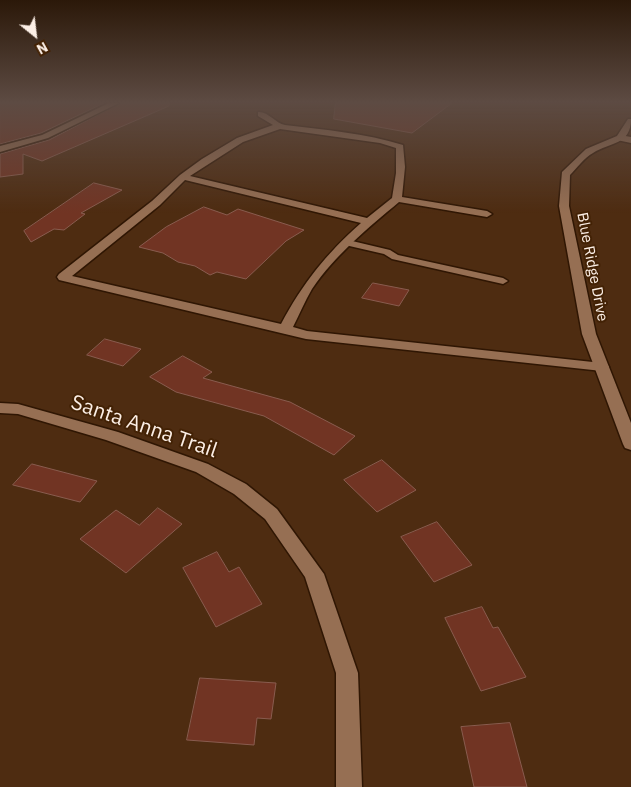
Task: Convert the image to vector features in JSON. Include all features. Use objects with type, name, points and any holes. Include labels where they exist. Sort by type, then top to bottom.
[{"type":"street","points":[[0,149],[17,147],[37,140]]},
{"type":"street","points":[[241,140],[183,177],[156,203],[63,277],[306,335],[602,367]]},
{"type":"street","points":[[286,329],[305,291],[369,222],[397,199],[401,176],[400,147],[372,140]]},
{"type":"street","name":"Blue Ridge Drive","points":[[624,140],[589,151],[565,174],[564,206],[589,334],[631,444]]},
{"type":"street","points":[[183,177],[369,222]]},
{"type":"street","points":[[397,199],[487,214]]},
{"type":"street","name":"Santa Anna Trail","points":[[0,408],[18,408],[112,436],[202,468],[240,489],[272,514],[314,574],[347,673],[349,787]]},
{"type":"lane","points":[[348,243],[387,252],[395,257],[503,281]]},
{"type":"building","points":[[0,140],[16,140],[0,144]]},
{"type":"building","points":[[49,140],[91,140],[42,161],[23,154],[23,174],[0,177],[0,154]]},
{"type":"building","points":[[94,183],[122,190],[81,213],[85,214],[64,230],[54,229],[31,242],[24,231]]},
{"type":"building","points":[[204,207],[227,215],[238,209],[304,230],[286,241],[246,279],[217,272],[210,275],[195,266],[178,262],[163,253],[139,247],[166,227]]},
{"type":"building","points":[[373,283],[409,290],[399,306],[362,298]]},
{"type":"building","points":[[105,339],[141,349],[123,366],[87,355]]},
{"type":"building","points":[[183,356],[212,372],[203,378],[290,402],[355,436],[334,455],[264,416],[176,392],[150,377]]},
{"type":"building","points":[[382,460],[416,490],[377,512],[344,480]]},
{"type":"building","points":[[32,464],[97,481],[80,502],[13,485]]},
{"type":"building","points":[[158,508],[182,524],[126,573],[80,539],[116,510],[139,525]]},
{"type":"building","points":[[437,522],[472,565],[434,582],[401,537]]},
{"type":"building","points":[[217,552],[229,572],[239,567],[262,604],[216,627],[183,568]]},
{"type":"building","points":[[482,607],[493,628],[498,627],[526,677],[481,691],[445,618]]},
{"type":"building","points":[[200,678],[276,683],[271,719],[257,718],[254,745],[187,740]]},
{"type":"building","points":[[510,723],[527,787],[474,787],[461,727]]}]
